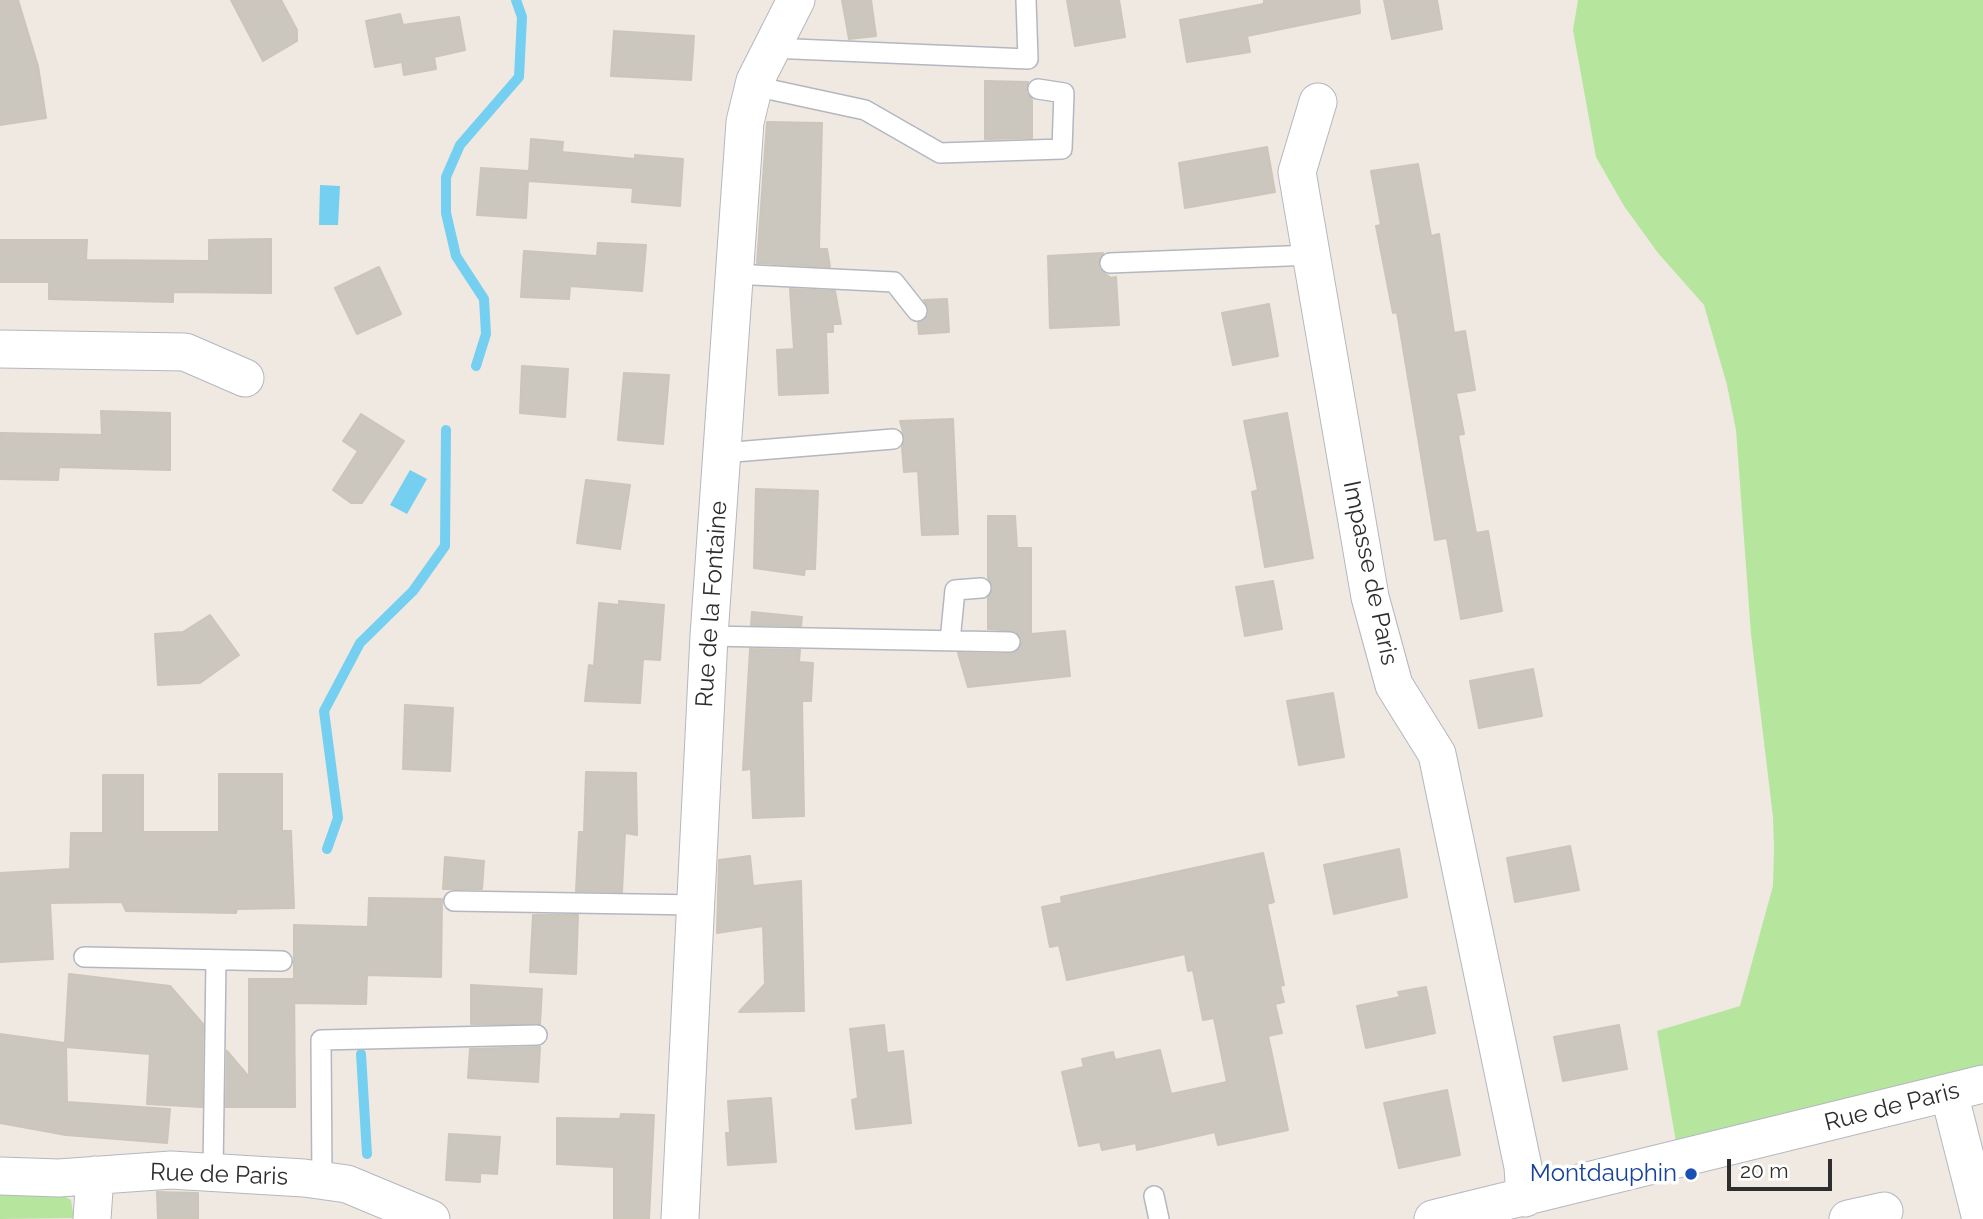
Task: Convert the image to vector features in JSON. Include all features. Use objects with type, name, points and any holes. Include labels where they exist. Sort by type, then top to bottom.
[{"type":"street","name":"Rue de la Fontaine","points":[[680,1219],[709,636],[745,122],[754,86],[796,0]]},
{"type":"street","name":"Impasse de Paris","points":[[1318,102],[1297,172],[1370,597],[1394,684],[1437,754],[1525,1174],[1525,1198]]},
{"type":"street","points":[[0,349],[185,352],[245,378]]},
{"type":"street","name":"Rue de Paris","points":[[1433,1219],[1966,1088]]},
{"type":"street","points":[[1966,1088],[1981,1219]]},
{"type":"street","name":"Rue de Paris","points":[[0,1176],[59,1178],[213,1171],[322,1181],[347,1184],[431,1219]]},
{"type":"street","points":[[92,1219],[95,1175]]},
{"type":"street","points":[[1848,1219],[1884,1211]]},
{"type":"lane","points":[[771,48],[1028,58],[1026,0]]},
{"type":"lane","points":[[754,86],[865,110],[940,153],[1062,149],[1064,93],[1038,89]]},
{"type":"lane","points":[[1110,263],[1312,255]]},
{"type":"lane","points":[[733,274],[894,282],[917,312]]},
{"type":"lane","points":[[722,453],[893,439]]},
{"type":"lane","points":[[950,641],[955,590],[981,588]]},
{"type":"lane","points":[[709,636],[1010,642]]},
{"type":"lane","points":[[454,901],[695,905]]},
{"type":"lane","points":[[84,957],[282,961]]},
{"type":"lane","points":[[213,1171],[216,960]]},
{"type":"lane","points":[[322,1181],[321,1040],[537,1035]]},
{"type":"lane","points":[[1154,1196],[1159,1219]]},
{"type":"green space","points":[[1578,0],[1983,0],[1983,1069],[1676,1142],[1657,1031],[1740,1006],[1773,886],[1773,817],[1751,634],[1736,430],[1727,385],[1704,305],[1658,253],[1624,206],[1596,157],[1573,30]]},
{"type":"green space","points":[[0,1188],[61,1194],[71,1200],[74,1218],[0,1219]]},
{"type":"water","points":[[320,185],[340,186],[338,225],[319,225]]},
{"type":"water","points":[[410,470],[427,479],[407,514],[390,505]]},
{"type":"building","points":[[0,0],[18,0],[38,66],[46,118],[0,125]]},
{"type":"building","points":[[231,0],[281,0],[297,30],[297,41],[263,61]]},
{"type":"building","points":[[842,0],[871,0],[876,36],[849,39]]},
{"type":"building","points":[[1067,0],[1119,0],[1125,37],[1075,46]]},
{"type":"building","points":[[1264,0],[1359,0],[1360,13],[1247,36],[1250,52],[1187,62],[1180,20],[1264,4]]},
{"type":"building","points":[[1384,0],[1437,0],[1442,29],[1392,39]]},
{"type":"building","points":[[400,14],[403,25],[459,17],[465,50],[434,57],[436,69],[404,75],[402,62],[375,67],[366,21]]},
{"type":"building","points":[[614,31],[694,36],[691,80],[611,76]]},
{"type":"building","points":[[985,81],[1028,82],[1026,93],[1032,100],[1032,138],[985,139]]},
{"type":"building","points":[[767,122],[822,123],[819,249],[827,249],[830,267],[757,263]]},
{"type":"building","points":[[531,139],[563,142],[562,152],[635,159],[635,155],[683,159],[680,206],[632,202],[633,188],[528,181],[526,218],[477,215],[481,168],[529,171]]},
{"type":"building","points":[[1267,147],[1275,192],[1185,208],[1179,163]]},
{"type":"building","points":[[1418,164],[1431,236],[1439,234],[1454,333],[1465,331],[1475,390],[1456,393],[1464,434],[1458,435],[1476,533],[1488,531],[1502,611],[1461,619],[1447,538],[1435,540],[1397,312],[1393,313],[1376,226],[1381,225],[1371,171]]},
{"type":"building","points":[[271,239],[271,293],[173,292],[173,302],[49,299],[49,282],[0,282],[0,240],[87,240],[86,260],[209,261],[209,240]]},
{"type":"building","points":[[598,243],[646,245],[642,291],[570,286],[569,299],[521,297],[524,251],[597,256]]},
{"type":"building","points":[[1103,253],[1098,263],[1099,269],[1111,278],[1116,277],[1119,325],[1050,328],[1048,256]]},
{"type":"building","points":[[379,267],[401,314],[357,334],[335,288]]},
{"type":"building","points":[[790,289],[835,291],[841,324],[833,324],[833,332],[826,332],[828,393],[779,395],[777,350],[794,349]]},
{"type":"building","points":[[947,299],[949,332],[919,334],[918,323],[929,315],[924,300]]},
{"type":"building","points":[[1269,304],[1278,356],[1233,365],[1222,313]]},
{"type":"building","points":[[522,366],[568,369],[565,417],[520,413]]},
{"type":"building","points":[[624,373],[669,375],[663,444],[618,440]]},
{"type":"building","points":[[101,411],[170,413],[170,470],[59,467],[58,480],[0,479],[0,433],[102,435]]},
{"type":"building","points":[[1287,413],[1313,558],[1265,567],[1252,492],[1258,490],[1244,421]]},
{"type":"building","points":[[361,414],[404,441],[362,503],[351,503],[333,490],[358,451],[343,441]]},
{"type":"building","points":[[953,419],[958,534],[922,535],[918,471],[904,472],[902,447],[905,439],[900,421]]},
{"type":"building","points":[[586,480],[630,485],[620,549],[577,543]]},
{"type":"building","points":[[756,489],[818,491],[815,569],[805,569],[804,575],[754,568]]},
{"type":"building","points":[[988,516],[1015,516],[1017,548],[1031,548],[1031,634],[1065,631],[1070,676],[968,687],[958,653],[1010,654],[1016,652],[1022,643],[1016,631],[988,629],[988,598],[993,588],[988,578]]},
{"type":"building","points":[[1273,581],[1282,629],[1245,636],[1236,587]]},
{"type":"building","points":[[619,601],[664,605],[660,660],[643,659],[640,703],[585,701],[589,665],[594,666],[599,603],[619,605]]},
{"type":"building","points":[[752,612],[802,617],[801,626],[751,625]]},
{"type":"building","points":[[210,615],[239,655],[200,683],[158,685],[155,634],[183,632]]},
{"type":"building","points":[[750,649],[800,650],[799,662],[813,663],[811,701],[802,701],[804,816],[753,818],[751,769],[743,770]]},
{"type":"building","points":[[1533,669],[1542,716],[1479,728],[1470,681]]},
{"type":"building","points":[[1333,693],[1344,757],[1299,765],[1287,701]]},
{"type":"building","points":[[405,705],[453,708],[450,771],[403,769]]},
{"type":"building","points":[[586,772],[636,773],[637,835],[625,833],[622,892],[576,891],[579,832],[584,832]]},
{"type":"building","points":[[219,774],[282,774],[282,831],[291,831],[294,908],[237,909],[236,913],[126,911],[122,902],[50,903],[53,959],[0,962],[0,873],[70,869],[71,833],[103,833],[103,775],[143,775],[143,832],[219,832]]},
{"type":"building","points":[[1570,846],[1579,890],[1515,902],[1507,858]]},
{"type":"building","points":[[1399,849],[1407,897],[1334,914],[1324,865]]},
{"type":"building","points":[[1263,853],[1274,902],[1267,904],[1284,985],[1280,986],[1284,1002],[1275,1004],[1282,1033],[1268,1036],[1288,1130],[1218,1145],[1215,1132],[1137,1150],[1136,1143],[1102,1150],[1100,1142],[1079,1146],[1062,1072],[1084,1067],[1082,1059],[1113,1052],[1115,1060],[1160,1050],[1171,1094],[1227,1082],[1214,1018],[1203,1020],[1193,970],[1188,971],[1185,954],[1067,980],[1059,945],[1050,947],[1042,907],[1062,903],[1061,897]]},
{"type":"building","points":[[750,856],[753,886],[801,881],[804,1011],[739,1012],[765,984],[763,926],[717,933],[719,860]]},
{"type":"building","points":[[445,857],[484,861],[482,889],[443,889]]},
{"type":"building","points":[[369,898],[442,899],[441,977],[367,975],[366,1004],[294,1003],[294,925],[368,927]]},
{"type":"building","points":[[533,915],[578,915],[576,974],[530,972]]},
{"type":"building","points":[[69,974],[170,986],[203,1024],[202,1107],[147,1104],[150,1054],[66,1047],[67,1102],[170,1109],[167,1143],[66,1135],[0,1123],[0,1034],[65,1043]]},
{"type":"building","points":[[249,979],[294,979],[295,1107],[226,1107],[227,1051],[249,1077]]},
{"type":"building","points":[[471,985],[542,989],[540,1024],[471,1024]]},
{"type":"building","points":[[1426,987],[1435,1033],[1366,1048],[1357,1006],[1400,997],[1398,992]]},
{"type":"building","points":[[884,1025],[887,1053],[903,1051],[911,1123],[856,1129],[852,1100],[858,1098],[850,1029]]},
{"type":"building","points":[[1619,1025],[1627,1069],[1563,1081],[1554,1037]]},
{"type":"building","points":[[540,1047],[538,1082],[468,1078],[470,1049]]},
{"type":"building","points":[[1447,1090],[1460,1155],[1399,1168],[1384,1103]]},
{"type":"building","points":[[771,1098],[776,1162],[728,1165],[728,1101]]},
{"type":"building","points":[[621,1114],[654,1115],[649,1219],[614,1219],[614,1167],[557,1164],[557,1118],[620,1119]]},
{"type":"building","points":[[449,1134],[500,1137],[497,1174],[480,1173],[480,1182],[446,1180]]},
{"type":"building","points":[[157,1192],[198,1193],[198,1219],[158,1219]]},
{"type":"waterway","points":[[476,366],[486,334],[484,299],[456,256],[446,213],[446,177],[460,145],[519,77],[522,17],[516,0]]},
{"type":"waterway","points":[[327,849],[338,818],[324,711],[360,643],[413,591],[445,546],[446,430]]},
{"type":"waterway","points":[[361,1054],[367,1154]]},
{"type":"place","name":"Montdauphin","points":[[1691,1174]]}]
